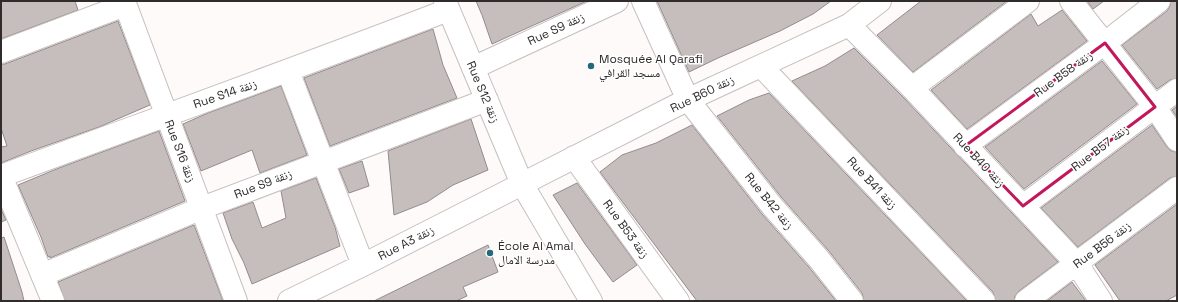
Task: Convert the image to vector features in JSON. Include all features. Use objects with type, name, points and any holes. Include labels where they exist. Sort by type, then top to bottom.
[{"type":"street","name":"Rue S9 زنقة","points":[[473,68],[617,1]]},
{"type":"street","name":"Rue B42 زنقة","points":[[643,1],[688,100],[772,206],[818,258],[852,301]]},
{"type":"street","name":"Rue B60 زنقة","points":[[522,184],[688,100],[849,25],[880,1]]},
{"type":"street","points":[[912,88],[1028,1]]},
{"type":"street","points":[[1071,1],[1155,107],[1177,140]]},
{"type":"street","name":"Rue B58 زنقة","points":[[965,146],[1105,43],[1159,1]]},
{"type":"street","points":[[1,52],[124,3]]},
{"type":"street","name":"Rue S16 زنقة","points":[[124,3],[236,301]]},
{"type":"street","name":"Rue S12 زنقة","points":[[446,6],[522,184],[591,301]]},
{"type":"street","name":"Rue S14 زنقة","points":[[1,176],[288,71],[446,6]]},
{"type":"street","name":"Rue B40 زنقة","points":[[849,25],[912,88],[1076,264],[1101,301]]},
{"type":"street","name":"Rue B41 زنقة","points":[[761,66],[984,301]]},
{"type":"street","points":[[288,71],[363,265]]},
{"type":"street","name":"Rue B57 زنقة","points":[[1023,206],[1177,90]]},
{"type":"street","name":"Rue S9 زنقة","points":[[42,275],[202,208],[487,100]]},
{"type":"street","name":"Rue B53 زنقة","points":[[574,157],[678,301]]},
{"type":"street","points":[[1,176],[53,301]]},
{"type":"street","name":"Rue A3 زنقة","points":[[288,301],[363,265],[522,184]]},
{"type":"street","name":"Rue B56 زنقة","points":[[1026,301],[1177,188]]},
{"type":"highlighted area","points":[[1105,43],[1155,107],[1023,206],[965,146]]},
{"type":"building","points":[[1,1],[75,1],[78,10],[1,39]]},
{"type":"building","points":[[476,1],[587,1],[492,44]]},
{"type":"building","points":[[657,1],[831,1],[813,14],[780,31],[689,72]]},
{"type":"building","points":[[921,1],[1007,1],[913,72],[877,35]]},
{"type":"building","points":[[1087,1],[1104,1],[1093,9]]},
{"type":"building","points":[[1171,1],[1177,1],[1177,78],[1170,80],[1157,89],[1122,45],[1167,11]]},
{"type":"building","points":[[1062,10],[1087,41],[967,129],[931,90],[1031,14],[1038,26]]},
{"type":"building","points":[[118,21],[150,105],[99,127],[1,163],[1,147],[7,146],[1,128],[1,64],[5,64]]},
{"type":"building","points":[[433,29],[443,65],[457,98],[330,146],[304,78]]},
{"type":"building","points":[[854,48],[903,97],[1058,262],[1019,291],[1015,296],[1014,301],[996,301],[993,292],[792,81],[825,66]]},
{"type":"building","points":[[1102,61],[1137,104],[1024,189],[985,147]]},
{"type":"building","points":[[281,86],[307,155],[260,173],[252,150],[201,171],[183,124],[208,113]]},
{"type":"building","points":[[769,93],[967,301],[864,301],[862,293],[828,250],[782,198],[717,116],[749,100]]},
{"type":"building","points":[[1177,106],[1177,117],[1172,110]]},
{"type":"building","points":[[471,119],[488,170],[453,185],[427,202],[394,215],[388,151]]},
{"type":"building","points":[[692,125],[762,214],[808,266],[836,301],[697,301],[600,172],[622,155],[656,143]]},
{"type":"building","points":[[1152,125],[1167,147],[1171,151],[1177,152],[1177,176],[1170,178],[1078,247],[1041,208]]},
{"type":"building","points":[[159,131],[185,201],[50,258],[50,256],[48,257],[41,237],[18,185],[59,168]]},
{"type":"building","points":[[362,161],[369,186],[349,193],[339,169]]},
{"type":"building","points":[[316,178],[335,227],[340,246],[252,284],[244,263],[232,239],[223,213],[253,202],[262,228],[286,218],[281,191]]},
{"type":"building","points":[[577,183],[637,265],[613,282],[585,244],[553,195]]},
{"type":"building","points":[[1177,204],[1177,295],[1166,301],[1120,301],[1095,265]]},
{"type":"building","points":[[1,209],[6,220],[1,222]]},
{"type":"building","points":[[194,225],[223,301],[65,301],[58,282]]},
{"type":"building","points":[[4,237],[24,301],[1,301],[1,238]]},
{"type":"building","points":[[488,245],[498,272],[463,287],[467,296],[456,301],[374,301]]},
{"type":"building","points":[[1072,282],[1086,301],[1047,301]]},
{"type":"place","name":"Mosquée Al Qarafi مسجد القرافي","points":[[591,66]]},
{"type":"place","name":"École Al Amal مدرسة الامال","points":[[490,253]]}]
